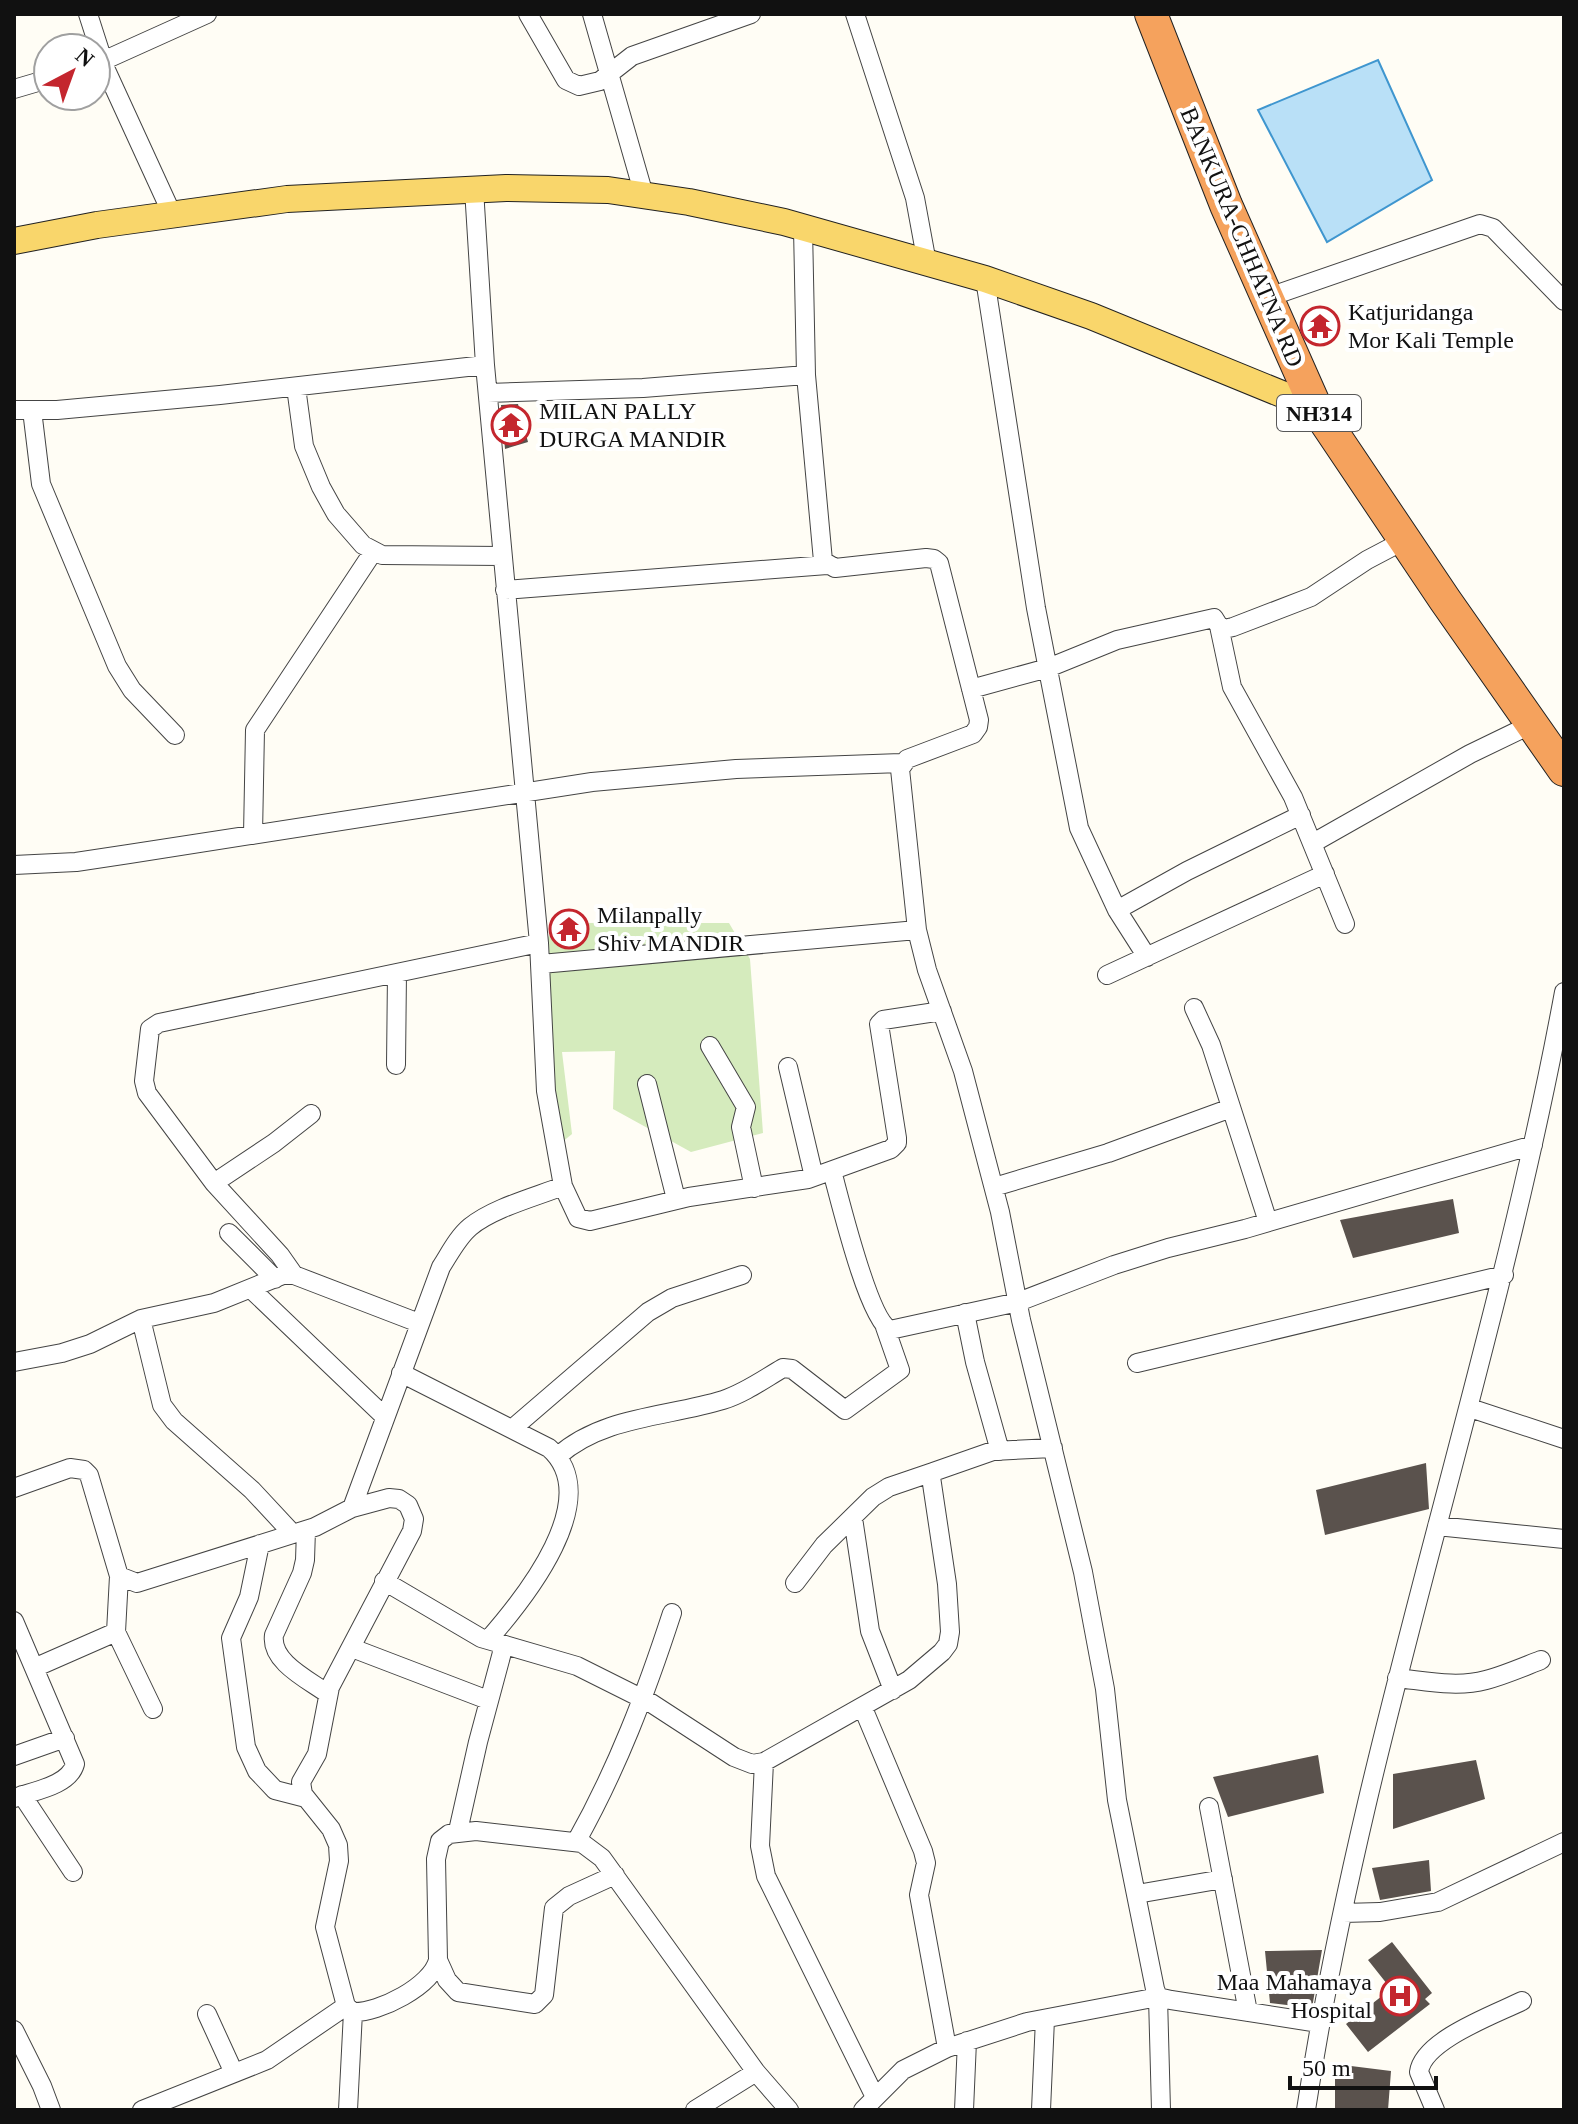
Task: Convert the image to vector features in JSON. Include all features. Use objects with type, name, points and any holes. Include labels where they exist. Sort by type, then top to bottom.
[{"type":"highway","name":"BANKURA-CHHATNA RD","points":[[1151,14],[1226,205],[1316,408],[1564,770]]},
{"type":"main road","points":[[14,241],[97,225],[287,199],[474,189],[608,190],[689,202],[803,228],[985,279],[1091,316],[1316,408]]},
{"type":"street","points":[[112,57],[207,14]]},
{"type":"street","points":[[528,14],[566,80],[571,85],[579,86],[608,77],[616,66],[632,56],[751,14]]},
{"type":"street","points":[[592,14],[644,195]]},
{"type":"street","points":[[855,14],[915,198],[927,263]]},
{"type":"street","points":[[112,87],[172,214]]},
{"type":"street","points":[[474,189],[485,365],[541,964],[546,1091],[563,1186],[578,1218],[583,1221],[676,1199],[814,1177],[891,1149],[897,1143],[880,1021],[942,1011]]},
{"type":"street","points":[[1266,298],[1480,224],[1493,228],[1564,301]]},
{"type":"street","points":[[803,228],[806,375],[823,561],[827,565]]},
{"type":"street","points":[[985,279],[1028,559],[1079,828],[1117,910],[1147,957]]},
{"type":"street","points":[[175,735],[132,690],[117,666],[41,484],[23,410],[57,410],[296,387],[485,365]]},
{"type":"street","points":[[488,393],[643,388],[806,375]]},
{"type":"street","points":[[296,387],[300,430],[321,487],[336,514],[358,540],[382,555],[502,556]]},
{"type":"street","points":[[1220,630],[1311,597],[1355,567],[1405,540]]},
{"type":"street","points":[[253,835],[255,730],[373,552]]},
{"type":"street","points":[[14,865],[76,862],[524,791],[736,769],[901,763],[973,734],[978,727],[979,720],[941,568],[934,559],[505,590]]},
{"type":"street","points":[[971,689],[1048,668],[1117,640],[1211,617],[1216,619],[1232,687],[1301,815],[1345,924]]},
{"type":"street","points":[[1313,843],[1470,754],[1532,724]]},
{"type":"street","points":[[901,763],[917,930],[927,970],[963,1071],[994,1187],[1018,1302],[1083,1572],[1101,1665],[1117,1800],[1158,1997],[1161,2110]]},
{"type":"street","points":[[1117,910],[1187,871],[1301,815]]},
{"type":"street","points":[[1107,975],[1325,874]]},
{"type":"street","points":[[541,964],[917,930]]},
{"type":"street","points":[[294,1275],[268,1241],[214,1183],[147,1093],[144,1081],[150,1029],[159,1023],[539,943]]},
{"type":"street","points":[[396,1065],[397,973]]},
{"type":"street","points":[[1306,2110],[1319,2023],[1397,1678],[1504,1275],[1564,992]]},
{"type":"street","points":[[1194,1008],[1211,1045],[1268,1222]]},
{"type":"street","points":[[710,1046],[746,1107],[741,1127],[754,1188]]},
{"type":"street","points":[[788,1067],[814,1177]]},
{"type":"street","points":[[647,1084],[676,1199]]},
{"type":"street","points":[[994,1187],[1108,1153],[1231,1108]]},
{"type":"street","points":[[214,1183],[311,1114]]},
{"type":"street","points":[[832,1171],[860,1270],[880,1322],[890,1330],[1018,1302],[1114,1265],[1533,1145]]},
{"type":"street","points":[[352,1508],[441,1267],[459,1239],[486,1216],[563,1186]]},
{"type":"street","points":[[229,1233],[275,1279]]},
{"type":"street","points":[[14,1362],[90,1344],[141,1319],[214,1303],[283,1275],[294,1275],[419,1323]]},
{"type":"street","points":[[512,1429],[648,1312],[672,1298],[742,1275]]},
{"type":"street","points":[[1137,1363],[1504,1275]]},
{"type":"street","points":[[251,1289],[385,1417]]},
{"type":"street","points":[[965,1313],[1000,1451]]},
{"type":"street","points":[[141,1319],[162,1405],[174,1421],[299,1532],[302,1573],[274,1635],[273,1644],[281,1659],[328,1694]]},
{"type":"street","points":[[558,1456],[578,1440],[623,1424],[734,1396],[783,1368],[792,1369],[845,1410],[900,1370],[885,1327]]},
{"type":"street","points":[[401,1373],[549,1448],[566,1467],[569,1479],[561,1534],[496,1643],[488,1700],[458,1831]]},
{"type":"street","points":[[1470,1408],[1564,1439]]},
{"type":"street","points":[[795,1583],[824,1545],[873,1497],[889,1487],[984,1453],[1053,1448]]},
{"type":"street","points":[[14,1488],[70,1468],[84,1470],[89,1475],[119,1576],[116,1632],[153,1709]]},
{"type":"street","points":[[384,1581],[462,1629],[496,1643],[577,1666],[644,1699],[734,1757],[752,1764],[764,1762],[893,1690],[936,1658],[948,1644],[947,1584],[931,1477],[933,1472]]},
{"type":"street","points":[[119,1576],[129,1582],[145,1582],[299,1532],[352,1508],[389,1498],[399,1499],[413,1513],[412,1531],[328,1694],[317,1754],[301,1782],[303,1794],[331,1829],[338,1845],[339,1861],[325,1927],[350,2009],[348,2110]]},
{"type":"street","points":[[853,1518],[870,1631],[893,1690]]},
{"type":"street","points":[[1437,1526],[1564,1539]]},
{"type":"street","points":[[260,1544],[249,1597],[234,1625],[231,1638],[246,1747],[257,1771],[275,1790],[306,1798]]},
{"type":"street","points":[[576,1842],[603,1793],[644,1699],[672,1613]]},
{"type":"street","points":[[14,1621],[75,1764],[73,1772],[66,1779],[18,1796],[73,1872]]},
{"type":"street","points":[[34,1668],[116,1632]]},
{"type":"street","points":[[352,1648],[488,1700]]},
{"type":"street","points":[[1397,1678],[1453,1684],[1472,1682],[1487,1680],[1541,1660]]},
{"type":"street","points":[[863,1708],[926,1863],[919,1895],[947,2048]]},
{"type":"street","points":[[14,1756],[65,1738]]},
{"type":"street","points":[[764,1762],[760,1846],[766,1876],[869,2104],[903,2070],[947,2048],[1027,2022],[1158,1997],[1319,2023]]},
{"type":"street","points":[[1209,1807],[1248,2012]]},
{"type":"street","points":[[615,1875],[569,1896],[554,1908],[544,1995],[535,2004],[458,1992],[447,1980],[438,1960],[437,1848],[440,1841],[458,1831],[576,1842],[591,1848],[615,1875],[756,2072],[789,2110]]},
{"type":"street","points":[[1343,1913],[1380,1912],[1438,1902],[1564,1842]]},
{"type":"street","points":[[1137,1894],[1223,1879]]},
{"type":"street","points":[[142,2110],[267,2060],[350,2009],[373,2009],[422,1985],[431,1976],[438,1960]]},
{"type":"street","points":[[1435,2110],[1419,2072],[1424,2059],[1450,2037],[1522,2001]]},
{"type":"street","points":[[207,2014],[234,2073]]},
{"type":"street","points":[[1041,2110],[1045,2019]]},
{"type":"street","points":[[14,2030],[51,2110]]},
{"type":"street","points":[[964,2110],[967,2041]]},
{"type":"street","points":[[695,2110],[756,2072]]},
{"type":"green space","points":[[551,923],[729,923],[750,959],[763,1133],[691,1152],[613,1109],[615,1051],[562,1052],[572,1134],[556,1147],[546,1091],[535,1055],[546,941]]},
{"type":"water","points":[[1378,60],[1432,180],[1327,242],[1258,110]]},
{"type":"building","name":"MILAN PALLY DURGA MANDIR","points":[[518,404],[528,442],[505,449],[501,405]]},
{"type":"building","points":[[1453,1199],[1459,1233],[1353,1258],[1340,1220]]},
{"type":"building","points":[[1426,1463],[1429,1509],[1325,1535],[1316,1490]]},
{"type":"building","points":[[1318,1755],[1324,1793],[1228,1817],[1213,1777]]},
{"type":"building","points":[[1476,1760],[1485,1799],[1393,1829],[1393,1774]]},
{"type":"building","points":[[1429,1860],[1431,1891],[1380,1900],[1372,1868]]},
{"type":"building","points":[[1392,1942],[1432,1993],[1425,1999],[1430,2004],[1368,2052],[1346,2024],[1391,1989],[1368,1960]]},
{"type":"building","points":[[1322,1950],[1312,2008],[1270,2003],[1265,1951]]},
{"type":"building","points":[[1335,2064],[1391,2071],[1388,2110],[1335,2110]]},
{"type":"place","name":"Katjuridanga Mor Kali Temple","points":[[1320,326]]},
{"type":"place","name":"MILAN PALLY DURGA MANDIR","points":[[511,425]]},
{"type":"place","name":"Milanpally Shiv MANDIR","points":[[569,929]]},
{"type":"place","name":"Maa Mahamaya Hospital","points":[[1400,1996]]}]
